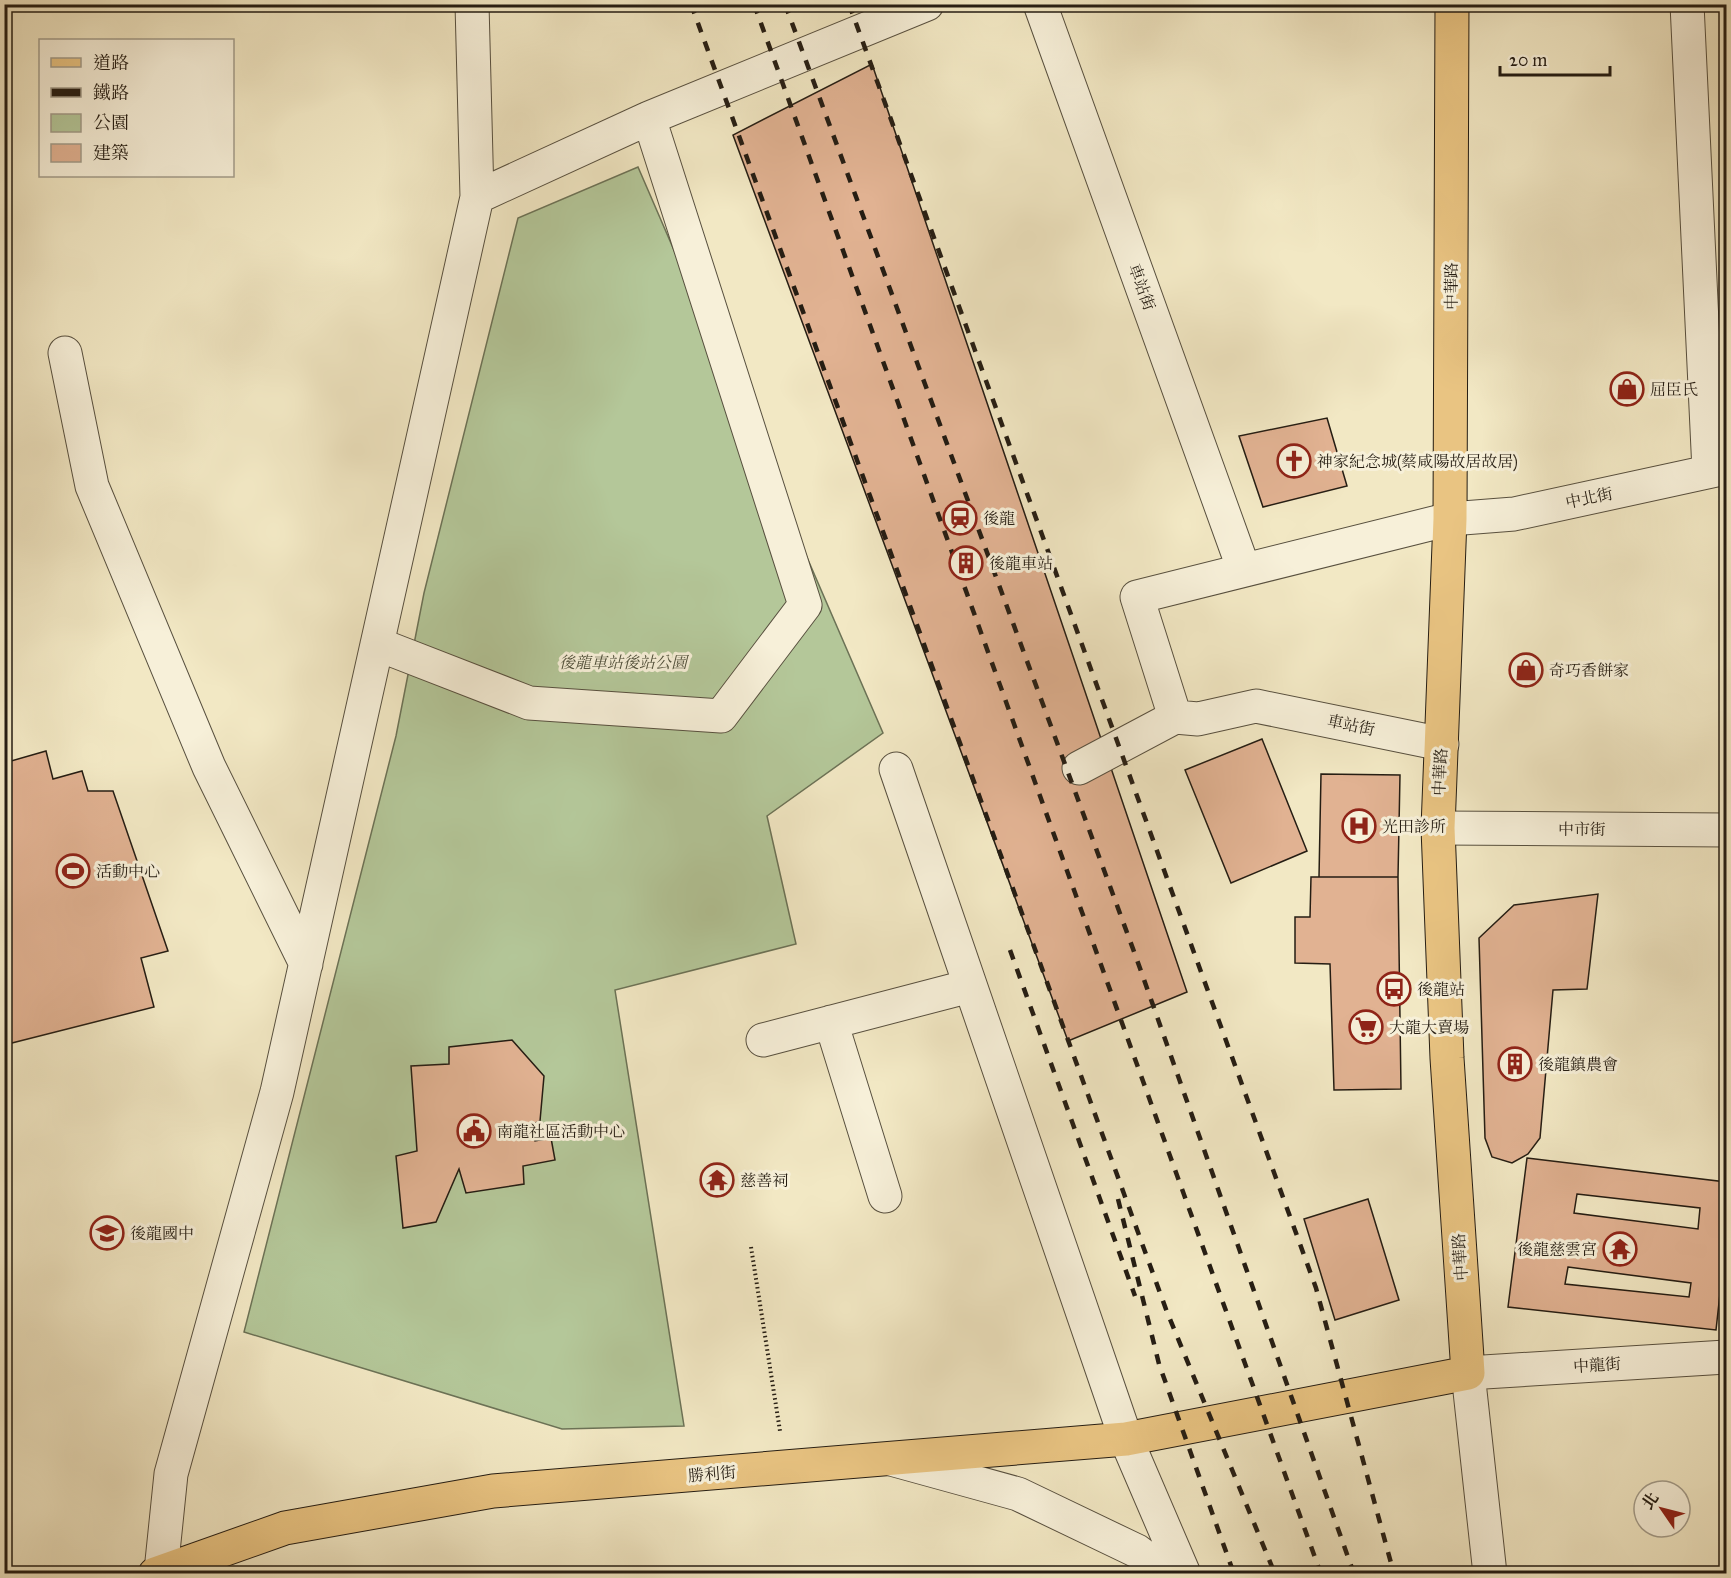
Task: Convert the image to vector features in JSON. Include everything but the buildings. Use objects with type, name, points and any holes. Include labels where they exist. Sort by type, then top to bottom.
[{"type":"main road","name":"中華路","points":[[1452,4],[1450,519],[1438,828],[1447,1058],[1468,1373]]},
{"type":"main road","name":"勝利街","points":[[158,1572],[285,1528],[493,1491],[1126,1439],[1468,1373]]},
{"type":"street","points":[[158,1572],[171,1474],[277,1092],[477,197],[472,4]]},
{"type":"street","points":[[477,197],[649,118],[927,4]]},
{"type":"street","name":"車站街","points":[[1040,4],[1244,570]]},
{"type":"street","points":[[1687,4],[1718,470]]},
{"type":"street","points":[[377,644],[529,704],[721,716],[805,605],[649,118]]},
{"type":"street","points":[[65,352],[92,486],[209,767],[306,964]]},
{"type":"street","name":"中北街","points":[[1450,519],[1514,514],[1718,470]]},
{"type":"street","points":[[1079,768],[1175,717],[1137,597],[1450,519]]},
{"type":"street","name":"車站街","points":[[1175,717],[1198,719],[1256,706],[1442,744]]},
{"type":"street","points":[[896,769],[1126,1439],[1184,1574]]},
{"type":"street","name":"中市街","points":[[1438,828],[1726,830]]},
{"type":"street","points":[[763,1040],[970,986]]},
{"type":"street","points":[[831,1022],[885,1196]]},
{"type":"street","name":"中龍街","points":[[1468,1373],[1726,1357]]},
{"type":"street","name":"中華路","points":[[1468,1373],[1490,1574]]},
{"type":"street","points":[[889,1459],[1018,1494],[1137,1551],[1168,1574]]},
{"type":"path","points":[[752,1247],[786,1468]]},
{"type":"green space","name":"後龍車站後站公園","points":[[638,167],[883,733],[767,816],[796,944],[615,990],[684,1426],[562,1429],[244,1332],[396,736],[424,593],[518,218]]},
{"type":"railway","points":[[691,4],[1167,1312],[1275,1574]]},
{"type":"railway","points":[[754,4],[1321,1574]]},
{"type":"railway","points":[[785,4],[1136,957],[1354,1574]]},
{"type":"railway","points":[[849,4],[1316,1288],[1394,1574]]},
{"type":"railway","points":[[1010,950],[1135,1296]]},
{"type":"railway","points":[[1118,1199],[1159,1364],[1234,1574]]},
{"type":"place","name":"屈臣氏","points":[[1627,389]]},
{"type":"place","name":"神家紀念城(蔡咸陽故居故居)","points":[[1294,461]]},
{"type":"place","name":"後龍","points":[[960,518]]},
{"type":"place","name":"後龍車站","points":[[966,563]]},
{"type":"place","name":"奇巧香餅家","points":[[1526,670]]},
{"type":"place","name":"光田診所","points":[[1359,826]]},
{"type":"place","name":"活動中心","points":[[73,871]]},
{"type":"place","name":"後龍站","points":[[1394,989]]},
{"type":"place","name":"大龍大賣場","points":[[1366,1027]]},
{"type":"place","name":"後龍鎮農會","points":[[1515,1064]]},
{"type":"place","name":"南龍社區活動中心","points":[[474,1131]]},
{"type":"place","name":"慈善祠","points":[[717,1180]]},
{"type":"place","name":"後龍國中","points":[[107,1233]]},
{"type":"place","name":"後龍慈雲宮","points":[[1620,1249]]}]
